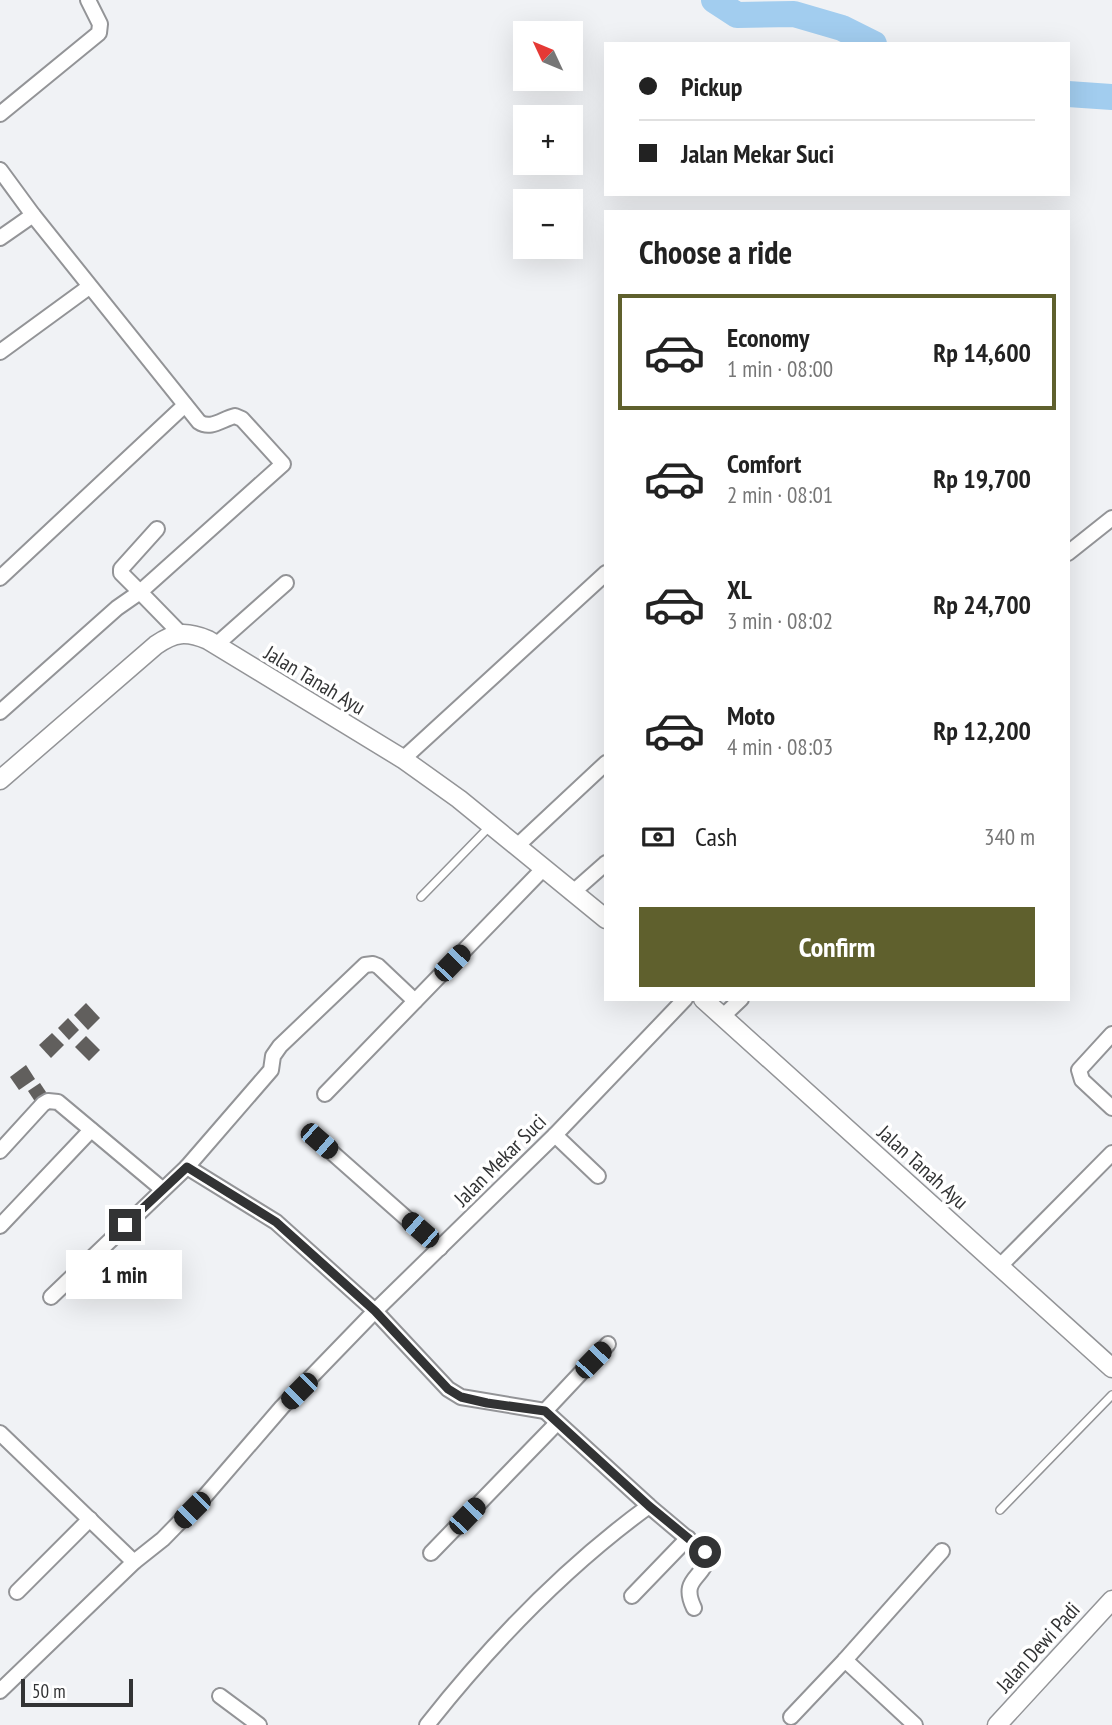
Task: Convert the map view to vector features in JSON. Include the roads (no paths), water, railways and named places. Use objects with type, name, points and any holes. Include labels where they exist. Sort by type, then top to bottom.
[{"type":"street","points":[[0,114],[99,33],[100,24],[88,0]]},
{"type":"street","points":[[0,170],[89,287],[204,426],[235,416],[242,419],[283,464],[0,712]]},
{"type":"street","points":[[0,238],[33,215]]},
{"type":"street","points":[[0,352],[89,287]]},
{"type":"street","points":[[0,578],[185,405]]},
{"type":"street","points":[[1070,551],[1112,518]]},
{"type":"street","points":[[0,780],[156,645],[180,633],[121,573],[121,569],[157,529]]},
{"type":"street","points":[[403,760],[604,575]]},
{"type":"street","points":[[216,645],[286,583]]},
{"type":"street","name":"Jalan Tanah Ayu","points":[[180,633],[196,635],[216,645],[403,760],[491,825],[604,917]]},
{"type":"street","points":[[517,846],[604,765]]},
{"type":"street","points":[[572,893],[604,865]]},
{"type":"street","points":[[325,1094],[544,868]]},
{"type":"street","points":[[51,1297],[187,1167],[271,1070],[273,1056],[280,1046],[365,965],[378,966],[415,1001]]},
{"type":"street","name":"Jalan Mekar Suci","points":[[0,1691],[134,1562],[163,1539],[206,1495],[282,1407],[375,1311],[555,1135],[683,1001]]},
{"type":"street","name":"Jalan Tanah Ayu","points":[[705,1001],[1112,1368]]},
{"type":"street","points":[[723,1016],[739,1001]]},
{"type":"street","points":[[1112,1034],[1079,1070],[1082,1080],[1112,1108]]},
{"type":"street","points":[[0,1151],[48,1101],[58,1102],[162,1189]]},
{"type":"street","points":[[0,1226],[91,1130]]},
{"type":"street","points":[[555,1135],[598,1176]]},
{"type":"street","points":[[319,1141],[440,1248]]},
{"type":"street","points":[[999,1267],[1112,1153]]},
{"type":"street","points":[[187,1167],[276,1222],[375,1311],[448,1389],[461,1397],[545,1411],[649,1506],[705,1552],[708,1558],[688,1592],[694,1608]]},
{"type":"street","points":[[545,1411],[608,1344]]},
{"type":"street","points":[[431,1553],[557,1423]]},
{"type":"street","points":[[0,1433],[134,1562]]},
{"type":"street","points":[[427,1725],[469,1672],[528,1609],[584,1557],[649,1506]]},
{"type":"street","points":[[17,1592],[90,1519]]},
{"type":"street","points":[[632,1596],[688,1538]]},
{"type":"street","points":[[791,1717],[942,1551]]},
{"type":"street","name":"Jalan Dewi Padi","points":[[997,1725],[1112,1600]]},
{"type":"street","points":[[845,1660],[915,1725]]},
{"type":"street","points":[[220,1696],[259,1725]]},
{"type":"lane","points":[[421,897],[491,825]]},
{"type":"lane","points":[[1000,1510],[1112,1395]]},
{"type":"waterway","points":[[714,0],[737,15],[794,14],[842,28],[870,42]]},
{"type":"waterway","points":[[1070,94],[1112,97]]}]
